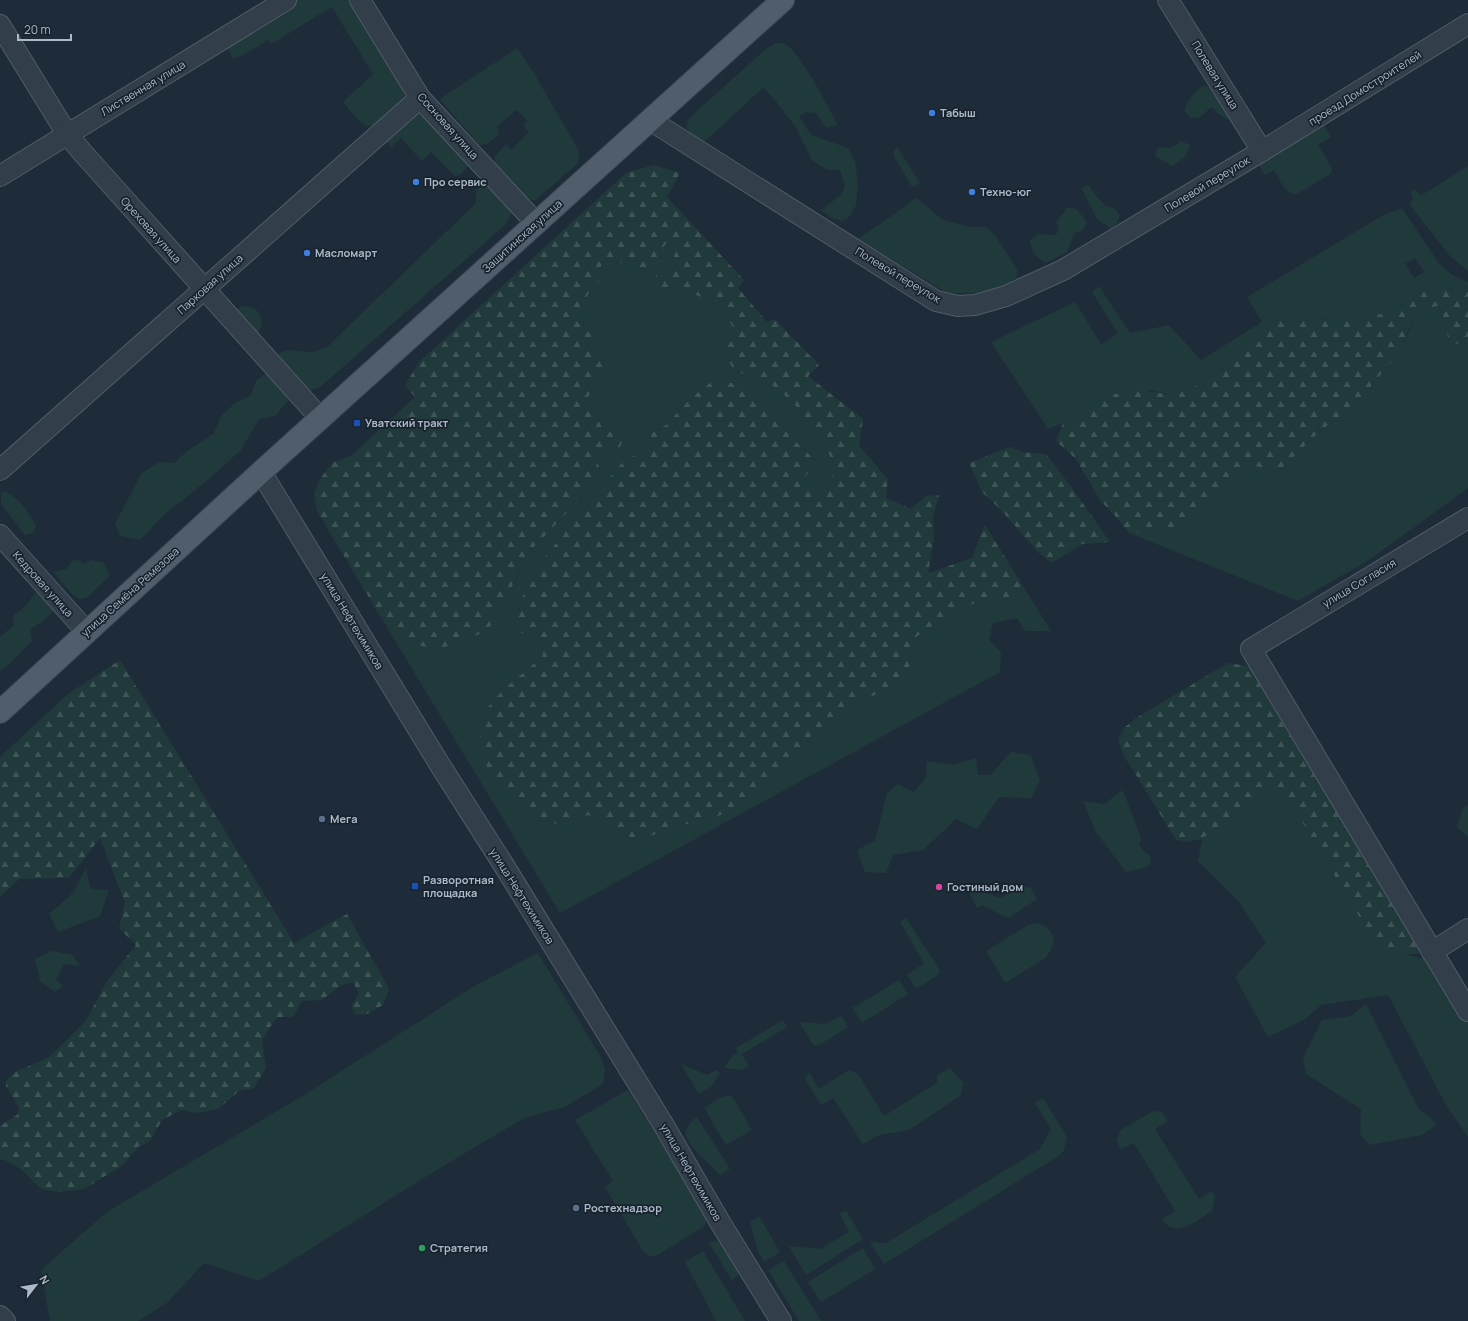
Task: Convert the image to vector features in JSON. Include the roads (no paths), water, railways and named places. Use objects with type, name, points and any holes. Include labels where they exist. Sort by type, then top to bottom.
[{"type":"main road","name":"Защитинская улица","points":[[261,472],[783,0]]},
{"type":"main road","name":"улица Семёна Ремезова","points":[[0,712],[261,472]]},
{"type":"street","name":"Лиственная улица","points":[[0,176],[286,0]]},
{"type":"street","name":"Сосновая улица","points":[[360,0],[420,98],[536,223]]},
{"type":"street","name":"Полевая улица","points":[[1170,1],[1262,151]]},
{"type":"street","name":"проезд Домостроителей","points":[[1262,151],[1468,24]]},
{"type":"street","name":"Ореховая улица","points":[[0,25],[67,134],[204,290],[321,419]]},
{"type":"street","name":"Парковая улица","points":[[0,470],[420,98]]},
{"type":"street","name":"Полевой переулок","points":[[650,120],[936,301],[958,306],[975,305],[1006,296],[1063,270],[1262,151]]},
{"type":"street","name":"улица Нефтехимиков","points":[[261,472],[440,765],[503,864],[663,1124],[781,1321]]},
{"type":"street","name":"улица Согласия","points":[[1432,952],[1251,649],[1468,518]]},
{"type":"street","name":"Кедровая улица","points":[[0,535],[87,632]]},
{"type":"street","points":[[1468,929],[1432,952],[1468,1011]]},
{"type":"street","points":[[0,1316],[5,1321]]},
{"type":"place","name":"Табыш","points":[[932,113]]},
{"type":"place","name":"Про сервис","points":[[416,182]]},
{"type":"place","name":"Техно-юг","points":[[972,192]]},
{"type":"place","name":"Масломарт","points":[[307,253]]},
{"type":"place","name":"Уватский тракт","points":[[357,423]]},
{"type":"place","name":"Мега","points":[[322,819]]},
{"type":"place","name":"Разворотная площадка","points":[[415,886]]},
{"type":"place","name":"Гостиный дом","points":[[939,887]]},
{"type":"place","name":"Ростехнадзор","points":[[576,1208]]},
{"type":"place","name":"Стратегия","points":[[422,1248]]}]
